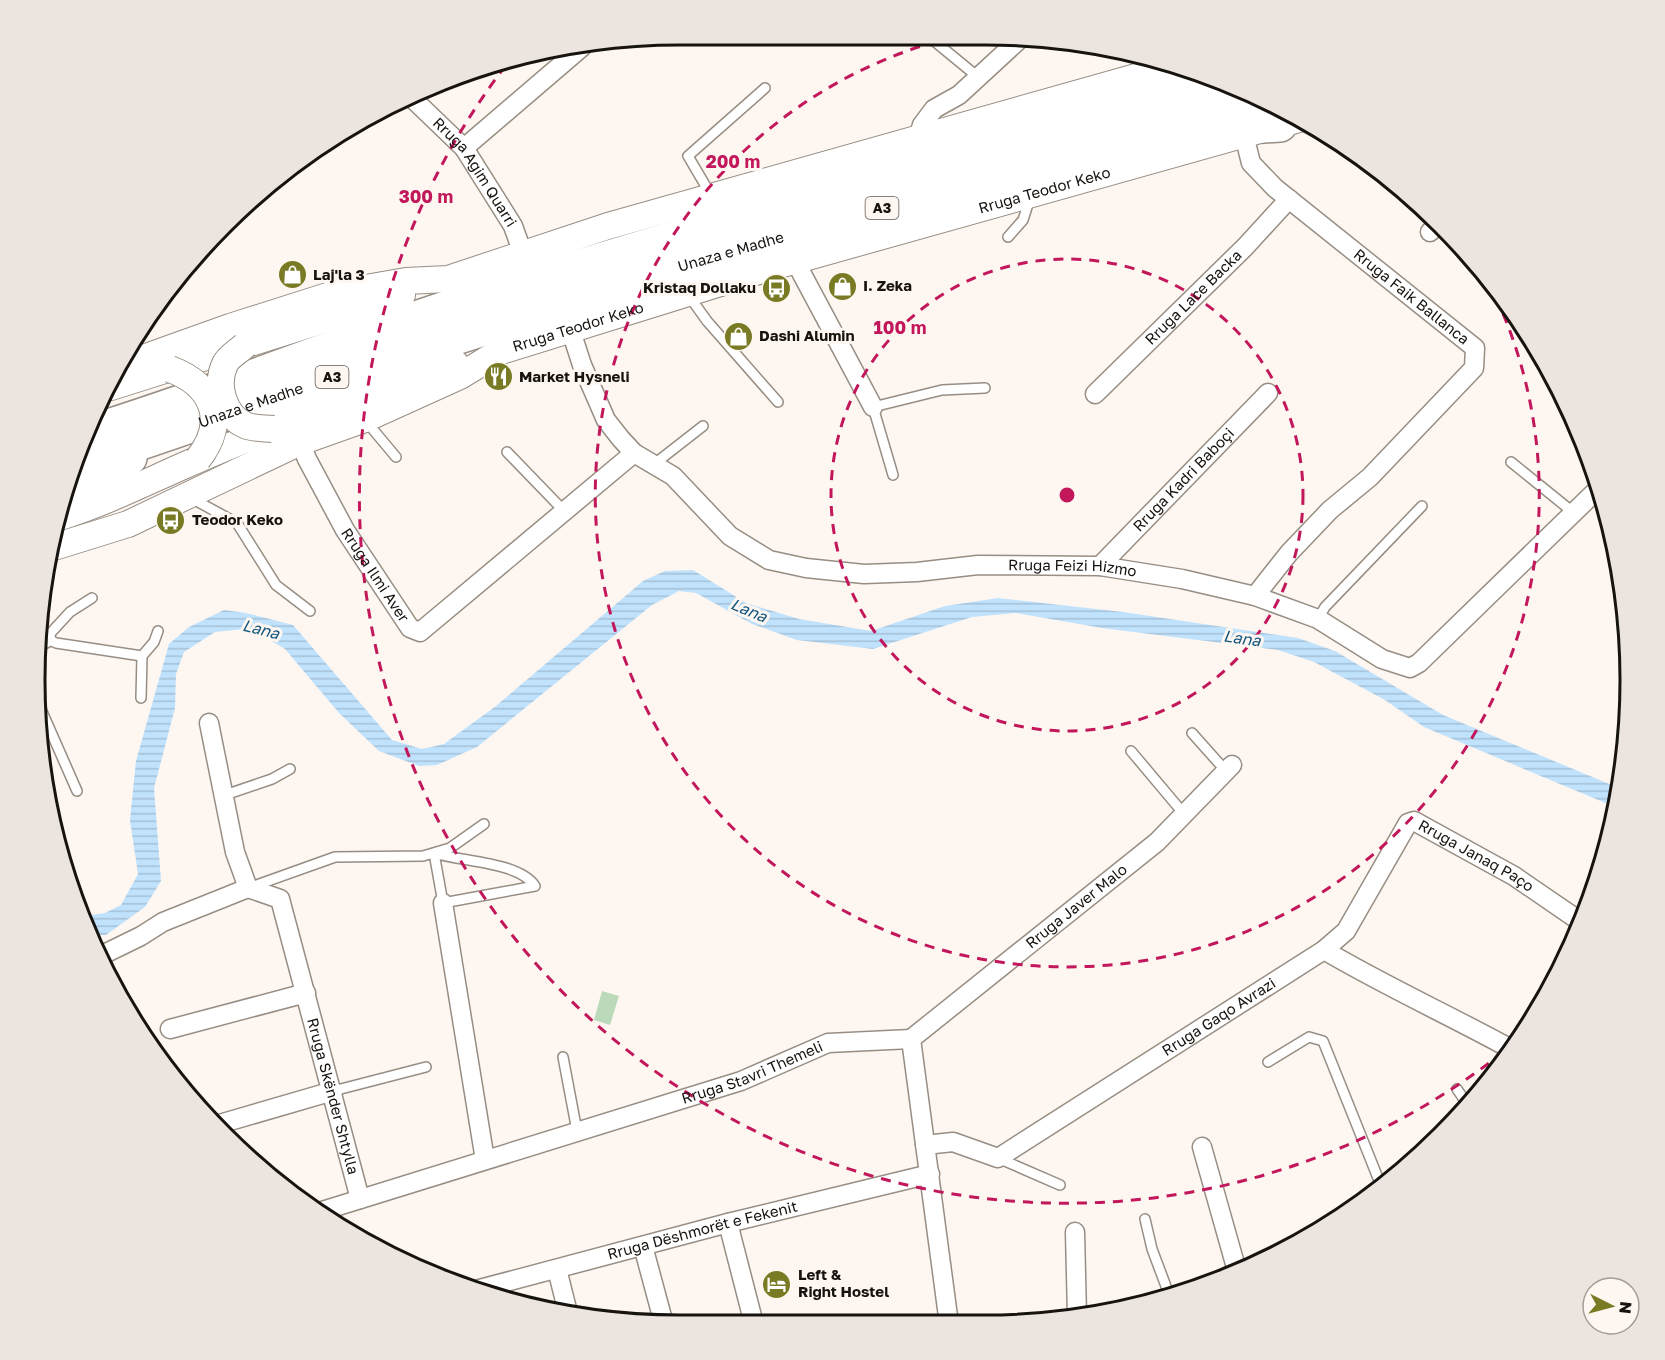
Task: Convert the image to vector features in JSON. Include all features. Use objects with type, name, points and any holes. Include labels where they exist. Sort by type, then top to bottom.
[{"type":"highway","points":[[1151,115],[1192,80]]},
{"type":"highway","name":"Unaza e Madhe","points":[[96,431],[155,425],[351,371],[1151,115],[1211,87]]},
{"type":"highway","name":"Unaza e Madhe","points":[[1151,115],[1246,101]]},
{"type":"highway","points":[[1151,115],[1288,122]]},
{"type":"highway","points":[[104,413],[155,425]]},
{"type":"highway","points":[[74,492],[89,487],[155,425]]},
{"type":"highway","name":"Unaza e Madhe","points":[[85,460],[155,425]]},
{"type":"main road","points":[[118,385],[608,226],[1160,70]]},
{"type":"main road","name":"Rruga Teodor Keko","points":[[60,545],[128,524],[300,442],[365,418],[460,376],[501,351],[795,261],[1288,122]]},
{"type":"main road","points":[[129,363],[230,327],[338,293],[406,281],[448,279]]},
{"type":"main road","points":[[245,345],[225,362],[220,379],[223,398],[234,417],[246,426],[273,429]]},
{"type":"main road","points":[[67,515],[102,504],[198,459],[352,397],[461,361],[501,351]]},
{"type":"main road","points":[[170,369],[188,376],[200,385],[211,403],[214,425],[210,444],[198,459]]},
{"type":"street","points":[[918,138],[922,125],[934,109],[958,94],[1012,46]]},
{"type":"street","points":[[464,148],[575,54]]},
{"type":"street","name":"Rruga Agim Quarri","points":[[416,102],[464,148],[513,226],[523,254]]},
{"type":"street","name":"Rruga Faik Ballanca","points":[[1244,135],[1251,163],[1289,199],[1474,348],[1476,355],[1474,368],[1370,477],[1330,510],[1289,553],[1255,596]]},
{"type":"street","name":"Rruga Lace Backa","points":[[1095,394],[1245,247],[1289,199]]},
{"type":"street","points":[[795,261],[873,407]]},
{"type":"street","name":"Rruga Feizi Hizmo","points":[[572,331],[582,364],[606,420],[634,453],[673,477],[730,536],[769,560],[806,568],[864,574],[917,572],[978,565],[1100,566],[1182,579],[1255,596],[1318,619],[1382,659],[1410,669],[1419,663],[1592,495]]},
{"type":"street","name":"Rruga Kadri Baboçi","points":[[1100,566],[1268,393]]},
{"type":"street","name":"Rruga Ilmi Aver","points":[[300,442],[345,530],[410,628],[420,632],[634,453]]},
{"type":"street","points":[[106,953],[172,918],[248,888],[235,852],[209,723]]},
{"type":"street","name":"Rruga Javer Malo","points":[[911,1039],[1157,842],[1228,768]]},
{"type":"street","name":"Rruga Janaq Paço","points":[[1324,950],[1346,931],[1408,823],[1414,821],[1514,876],[1574,917]]},
{"type":"street","name":"Rruga Skënder Shtylla","points":[[248,888],[280,899],[360,1199]]},
{"type":"street","points":[[443,903],[485,1160]]},
{"type":"street","points":[[1324,950],[1372,978],[1424,1002],[1504,1045]]},
{"type":"street","name":"Rruga Gaqo Avrazi","points":[[998,1158],[1324,950]]},
{"type":"street","points":[[170,1029],[306,993]]},
{"type":"street","points":[[911,1039],[948,1315]]},
{"type":"street","name":"Rruga Stavri Themeli","points":[[329,1209],[741,1081],[828,1043],[911,1039]]},
{"type":"street","points":[[225,1122],[333,1091]]},
{"type":"street","points":[[925,1145],[954,1142],[998,1158]]},
{"type":"street","points":[[1202,1147],[1235,1264]]},
{"type":"street","name":"Rruga Dëshmorët e Fekenit","points":[[504,1290],[557,1269],[728,1223],[930,1174]]},
{"type":"street","points":[[728,1223],[752,1315]]},
{"type":"street","points":[[1076,1232],[1077,1308]]},
{"type":"street","points":[[643,1246],[661,1315]]},
{"type":"street","points":[[557,1269],[566,1305]]},
{"type":"lane","points":[[939,45],[978,77]]},
{"type":"lane","points":[[712,197],[688,156],[765,88]]},
{"type":"lane","points":[[1008,237],[1023,220],[1031,195]]},
{"type":"lane","points":[[688,294],[707,321],[778,402]]},
{"type":"lane","points":[[893,476],[873,407],[942,390],[985,388]]},
{"type":"lane","points":[[365,418],[396,457]]},
{"type":"lane","points":[[653,465],[703,426]]},
{"type":"lane","points":[[507,452],[564,511]]},
{"type":"lane","points":[[1511,462],[1574,513]]},
{"type":"lane","points":[[187,495],[237,523],[276,585],[310,611]]},
{"type":"lane","points":[[1318,619],[1325,607],[1422,506]]},
{"type":"lane","points":[[46,636],[70,612],[92,598]]},
{"type":"lane","points":[[141,698],[142,656],[154,642],[158,631]]},
{"type":"lane","points":[[46,642],[142,656]]},
{"type":"lane","points":[[46,721],[77,791]]},
{"type":"lane","points":[[1192,733],[1228,768]]},
{"type":"lane","points":[[1131,751],[1184,814]]},
{"type":"lane","points":[[225,795],[272,779],[290,769]]},
{"type":"lane","points":[[248,888],[335,857],[423,856],[435,853],[450,848],[484,824]]},
{"type":"lane","points":[[435,853],[456,860],[515,871],[530,878],[535,886],[443,903],[435,853]]},
{"type":"lane","points":[[1268,1062],[1309,1037],[1323,1041],[1378,1179]]},
{"type":"lane","points":[[563,1057],[577,1131]]},
{"type":"lane","points":[[333,1091],[426,1067]]},
{"type":"lane","points":[[1457,1089],[1463,1098]]},
{"type":"lane","points":[[998,1158],[1060,1185]]},
{"type":"lane","points":[[1145,1219],[1152,1249],[1167,1288]]},
{"type":"green space","points":[[602,991],[619,996],[610,1025],[594,1020]]},
{"type":"water","name":"Lana","points":[[693,570],[746,603],[799,619],[871,631],[945,606],[998,598],[1123,612],[1298,638],[1335,651],[1443,715],[1611,785],[1608,804],[1424,727],[1385,700],[1314,662],[1278,650],[1102,628],[1016,613],[972,617],[873,649],[797,640],[752,624],[696,593],[679,591],[652,605],[477,747],[437,765],[419,766],[379,751],[339,713],[285,649],[265,637],[243,629],[215,632],[184,652],[176,674],[175,708],[154,788],[161,881],[145,907],[106,935],[98,935],[90,915],[105,913],[121,905],[138,874],[130,820],[136,761],[169,644],[189,627],[224,610],[293,625],[392,740],[422,749],[444,744],[496,706],[643,581],[665,571]]},
{"type":"place","name":"Laj'la 3","points":[[292,275]]},
{"type":"place","name":"I. Zeka","points":[[842,286]]},
{"type":"place","name":"Kristaq Dollaku","points":[[777,288]]},
{"type":"place","name":"Dashi Alumin","points":[[738,336]]},
{"type":"place","name":"Market Hysneli","points":[[498,377]]},
{"type":"place","name":"Teodor Keko","points":[[171,520]]},
{"type":"place","name":"Left & Right Hostel","points":[[777,1284]]}]
